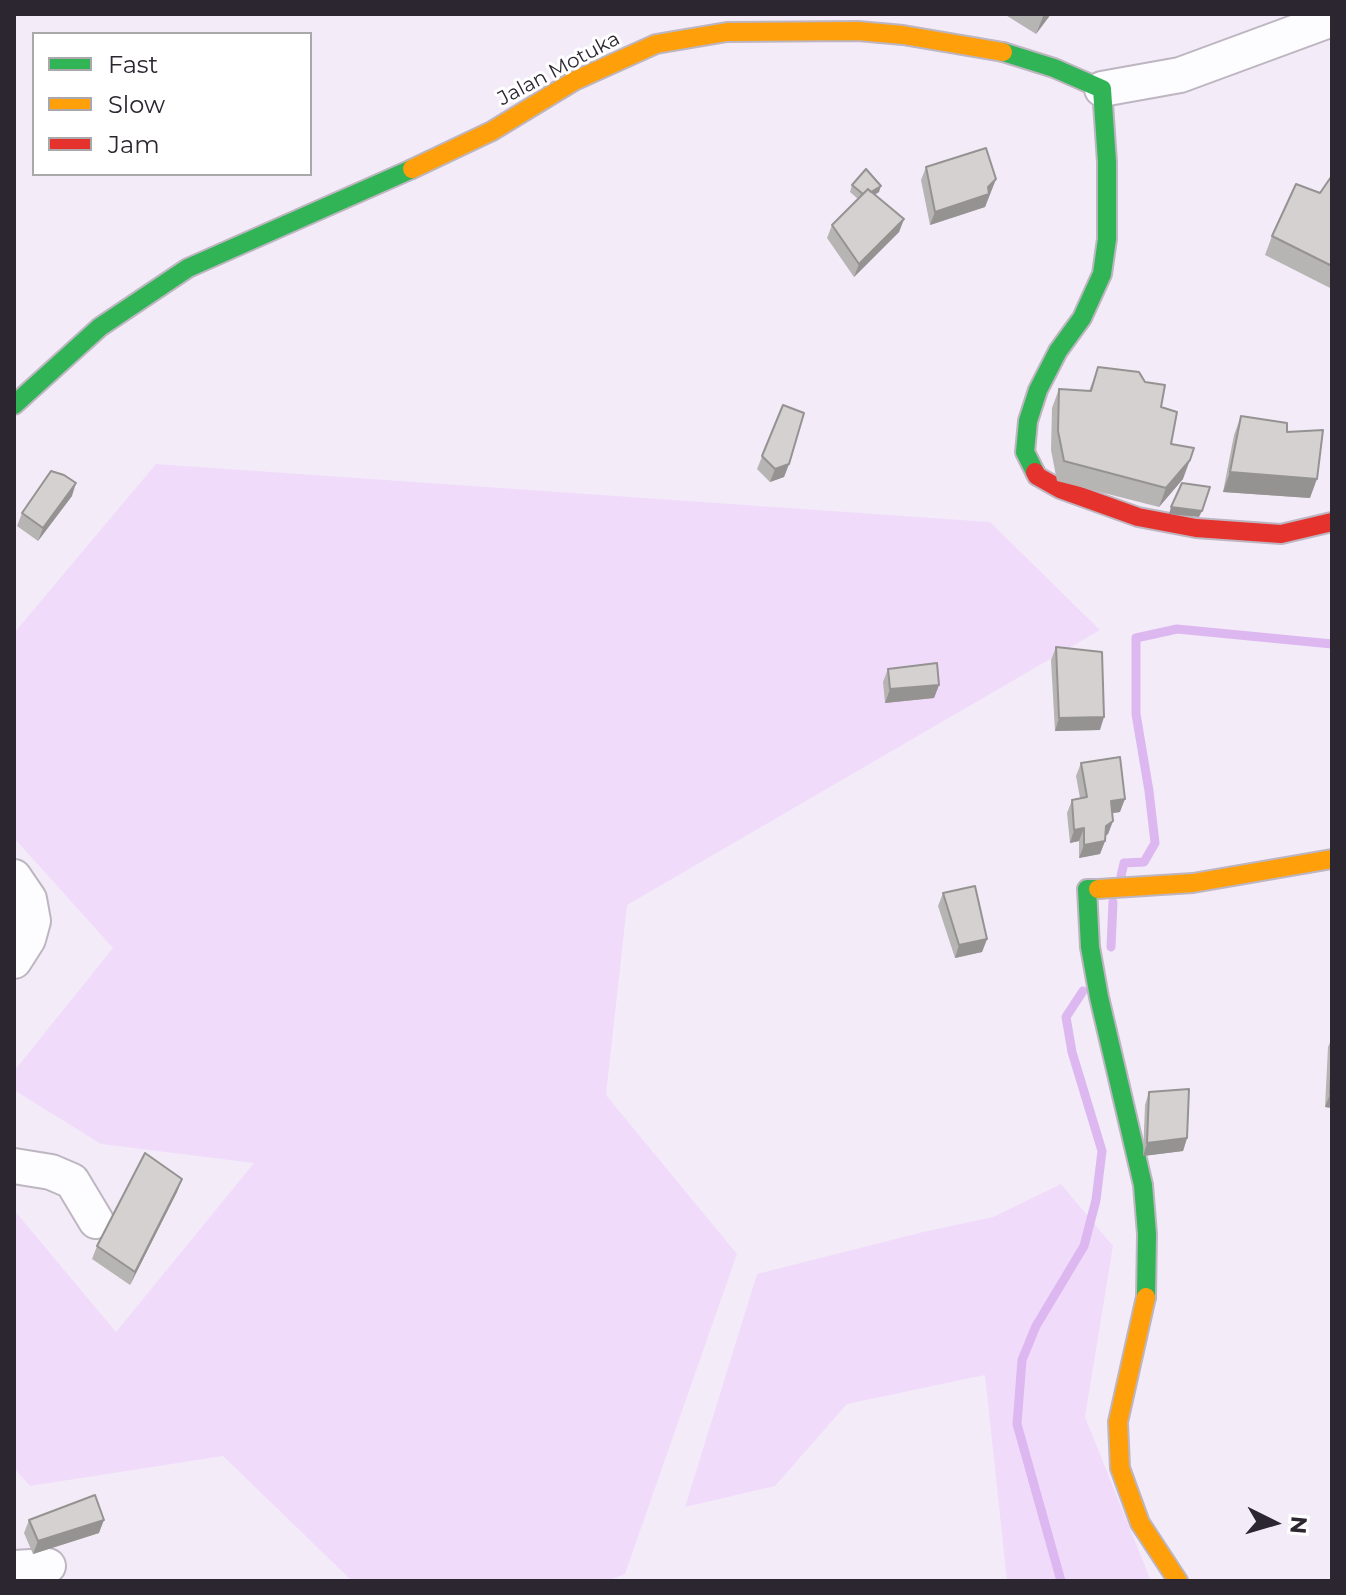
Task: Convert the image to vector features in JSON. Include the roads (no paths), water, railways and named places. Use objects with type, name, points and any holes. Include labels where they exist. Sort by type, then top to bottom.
[{"type":"street","points":[[1332,19],[1180,75],[1102,89],[1107,162],[1107,239],[1102,274],[1082,318],[1058,351],[1038,390],[1028,421],[1025,452],[1037,476],[1060,489],[1138,517],[1246,533],[1281,534],[1332,522]]},
{"type":"street","name":"Jalan Motuka","points":[[14,405],[100,327],[188,268],[492,131],[574,81],[656,44],[727,32],[858,31],[903,35],[998,50],[1054,68],[1102,89]]},
{"type":"street","points":[[1178,1581],[1140,1523],[1120,1468],[1118,1422],[1147,1290],[1147,1234],[1143,1185],[1090,947],[1087,889],[1193,883],[1332,859]]},
{"type":"street","points":[[14,877],[29,899],[33,921],[28,939],[14,961]]},
{"type":"street","points":[[14,1166],[51,1172],[72,1181],[96,1221]]},
{"type":"street","points":[[14,1568],[48,1566]]},
{"type":"waterway","points":[[1121,876],[1124,863],[1144,862],[1155,843],[1136,714],[1136,638],[1177,629],[1332,644]]},
{"type":"waterway","points":[[1111,947],[1113,902]]},
{"type":"waterway","points":[[1061,1581],[1017,1424],[1022,1360],[1036,1326],[1084,1246],[1096,1200],[1102,1151],[1072,1052],[1066,1017],[1083,991]]}]
